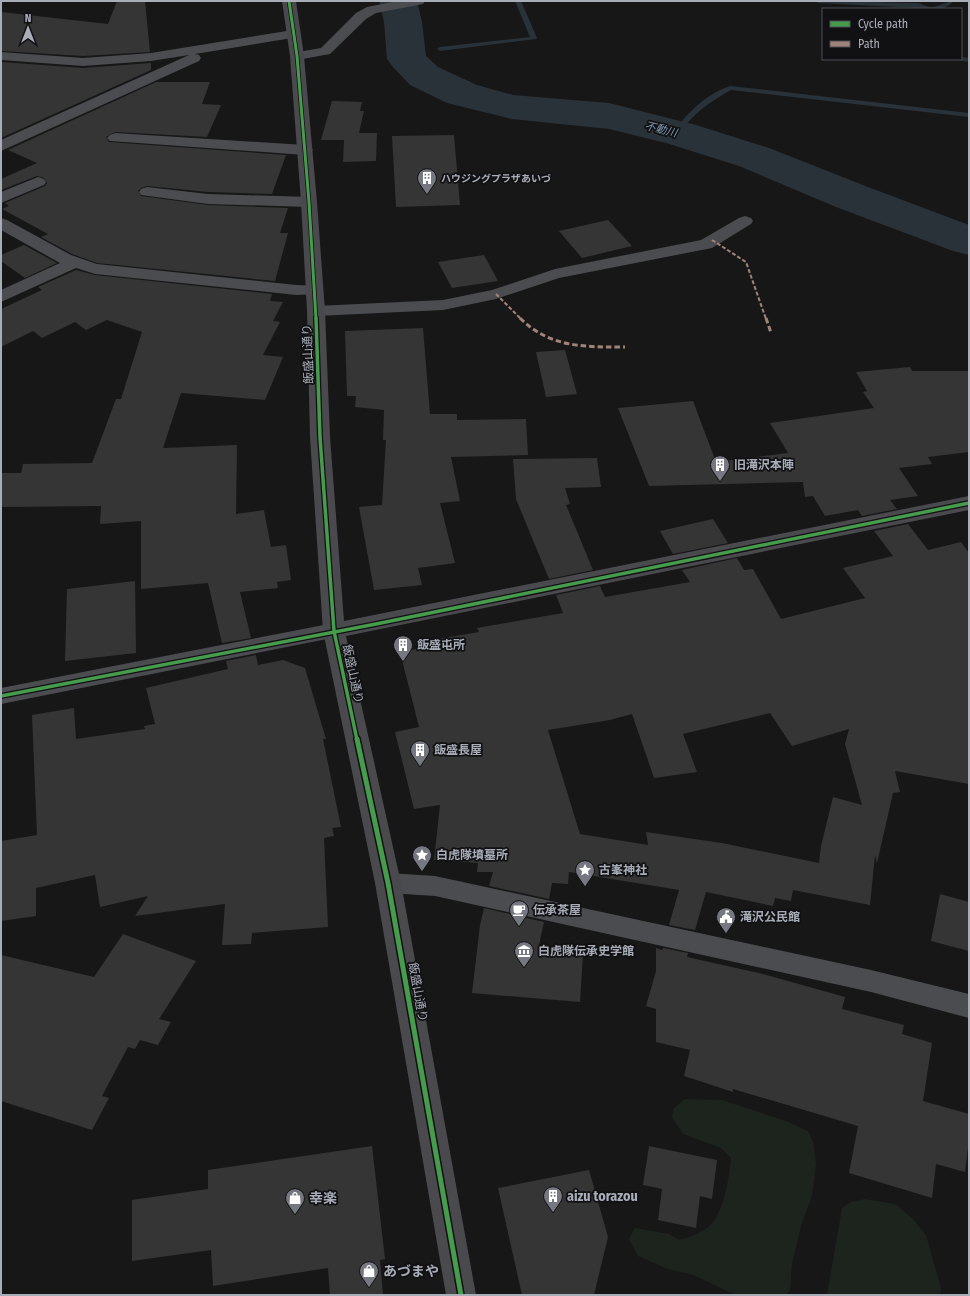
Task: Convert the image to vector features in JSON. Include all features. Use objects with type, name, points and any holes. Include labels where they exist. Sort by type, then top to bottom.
[{"type":"street","name":"飯盛山通り","points":[[289,1],[297,56],[309,202],[315,300],[320,437],[334,631],[388,883],[461,1295]]},
{"type":"street","points":[[297,56],[325,51],[361,16],[372,10],[418,1]]},
{"type":"street","points":[[1,56],[83,62],[151,57],[293,34]]},
{"type":"street","points":[[1,146],[218,46]]},
{"type":"street","points":[[115,138],[305,150]]},
{"type":"street","points":[[1,198],[38,182]]},
{"type":"street","points":[[147,192],[208,199],[309,202]]},
{"type":"street","points":[[1,223],[65,259],[95,269],[296,290],[315,300],[442,305],[496,294],[555,274],[706,244],[745,221]]},
{"type":"street","points":[[1,297],[75,262]]},
{"type":"street","points":[[1,696],[495,600],[969,503]]},
{"type":"street","points":[[388,883],[436,886],[870,981],[969,1006]]},
{"type":"shaded area","points":[[685,1099],[722,1100],[786,1121],[808,1131],[813,1142],[816,1164],[812,1196],[801,1226],[792,1264],[790,1290],[786,1295],[736,1295],[693,1275],[668,1269],[638,1256],[629,1239],[635,1228],[669,1234],[679,1240],[698,1234],[711,1225],[721,1207],[728,1182],[731,1158],[721,1148],[683,1134],[672,1117],[674,1108]]},
{"type":"shaded area","points":[[865,1199],[895,1204],[913,1219],[926,1235],[941,1288],[940,1295],[827,1295],[842,1208],[851,1202]]},
{"type":"building","points":[[117,1],[145,1],[150,52],[83,56],[1,51],[1,12],[108,24]]},
{"type":"building","points":[[1,62],[83,68],[151,63],[151,70],[1,138]]},
{"type":"building","points":[[156,82],[210,82],[202,104],[221,105],[207,137],[115,132],[106,137],[109,142],[286,155],[272,194],[208,192],[147,186],[138,191],[141,196],[208,205],[288,208],[280,233],[288,233],[275,281],[97,263],[72,254],[41,237],[48,234],[2,209],[9,206],[5,203],[45,186],[47,183],[44,178],[37,176],[1,190],[1,179],[37,163],[8,150]]},
{"type":"building","points":[[332,101],[362,102],[360,111],[364,111],[359,133],[377,133],[376,161],[343,162],[344,140],[321,140]]},
{"type":"building","points":[[454,135],[460,205],[396,207],[392,136]]},
{"type":"building","points":[[608,220],[632,246],[582,258],[559,231]]},
{"type":"building","points":[[24,245],[57,263],[25,278],[1,261],[1,255]]},
{"type":"building","points":[[484,255],[498,281],[452,288],[438,262]]},
{"type":"building","points":[[76,270],[95,275],[272,294],[270,301],[283,302],[273,321],[280,322],[263,355],[283,357],[265,400],[181,393],[163,448],[237,445],[236,514],[264,510],[271,547],[286,545],[291,580],[277,582],[278,588],[240,592],[251,638],[222,643],[208,583],[141,589],[141,521],[100,524],[101,506],[1,507],[1,473],[21,473],[23,464],[92,463],[116,399],[121,399],[142,332],[107,320],[86,330],[75,322],[42,338],[33,331],[1,347],[1,309],[42,290],[38,287]]},
{"type":"building","points":[[423,328],[430,414],[457,414],[457,420],[526,419],[528,455],[451,457],[460,501],[440,503],[455,563],[418,568],[422,585],[374,590],[359,507],[382,505],[386,440],[383,440],[384,410],[355,407],[356,396],[347,396],[345,331]]},
{"type":"building","points":[[565,350],[577,394],[546,397],[536,352]]},
{"type":"building","points":[[910,367],[912,371],[969,371],[969,452],[928,457],[932,464],[899,468],[918,496],[890,500],[897,509],[862,516],[858,510],[825,516],[813,496],[805,497],[803,482],[649,486],[618,408],[693,401],[716,462],[788,453],[770,423],[874,408],[863,392],[867,391],[856,372]]},
{"type":"building","points":[[597,458],[601,487],[565,488],[570,504],[566,505],[593,570],[549,579],[516,499],[513,459]]},
{"type":"building","points":[[713,519],[728,543],[673,554],[660,531]]},
{"type":"building","points":[[908,524],[928,550],[961,542],[969,553],[969,784],[895,771],[900,792],[893,793],[877,863],[875,855],[870,905],[793,890],[791,901],[775,898],[773,906],[706,892],[695,930],[669,925],[679,890],[569,872],[568,884],[552,883],[549,899],[489,886],[493,872],[477,872],[478,863],[434,860],[440,805],[414,809],[395,732],[419,727],[400,652],[422,648],[420,642],[479,632],[477,628],[563,613],[556,595],[600,586],[605,597],[690,582],[682,570],[737,558],[744,570],[753,569],[781,619],[865,598],[843,568],[893,556],[874,531]],"holes":[[[770,713],[792,746],[849,729],[845,744],[862,805],[833,797],[821,846],[819,863],[722,843],[646,832],[648,845],[580,834],[548,730],[610,720],[632,714],[654,778],[697,772],[683,734]]]},
{"type":"building","points":[[135,581],[136,653],[65,661],[67,589]]},
{"type":"building","points":[[256,655],[258,665],[283,660],[305,668],[326,739],[323,739],[341,827],[332,828],[334,836],[324,838],[328,927],[252,933],[251,944],[222,945],[225,904],[135,916],[148,896],[100,907],[95,875],[36,888],[36,916],[1,921],[1,841],[37,835],[32,715],[74,708],[76,739],[145,729],[144,726],[155,724],[146,688],[228,669],[226,661]]},
{"type":"building","points":[[940,894],[969,902],[969,951],[931,941]]},
{"type":"building","points":[[484,908],[544,922],[538,950],[583,954],[580,1002],[472,993],[480,925]]},
{"type":"building","points":[[123,934],[196,961],[159,1019],[171,1022],[158,1045],[140,1040],[135,1049],[128,1047],[102,1096],[109,1098],[92,1130],[1,1101],[1,955],[94,977]]},
{"type":"building","points":[[656,948],[688,953],[687,957],[763,974],[845,997],[842,1009],[904,1025],[902,1034],[932,1043],[923,1101],[969,1114],[969,1139],[965,1172],[936,1164],[932,1198],[849,1173],[858,1126],[733,1089],[733,1092],[684,1076],[690,1050],[656,1042],[656,1009],[646,1006],[656,971]]},
{"type":"building","name":"幸楽","points":[[372,1146],[385,1259],[380,1260],[383,1295],[330,1295],[328,1268],[213,1286],[211,1250],[132,1261],[132,1200],[208,1189],[208,1170]]},
{"type":"building","points":[[649,1146],[717,1160],[712,1199],[700,1196],[696,1228],[658,1220],[662,1189],[643,1185]]},
{"type":"building","name":"aizu torazou","points":[[589,1170],[608,1237],[594,1295],[522,1295],[498,1188]]},
{"type":"waterway","name":"不動川","points":[[398,1],[403,22],[407,59],[424,76],[462,94],[512,107],[609,116],[681,134],[754,157],[852,197],[969,241]]},
{"type":"waterway","points":[[440,49],[534,38],[518,1]]},
{"type":"waterway","points":[[818,1],[918,5],[927,8]]},
{"type":"waterway","points":[[936,8],[946,5],[951,1]]},
{"type":"waterway","points":[[962,59],[969,60]]},
{"type":"waterway","points":[[676,133],[694,111],[713,97],[730,88],[969,115]]},
{"type":"marked path","points":[[712,240],[746,262],[771,333]]},
{"type":"marked path","points":[[496,294],[523,321],[551,340],[586,347],[625,347]]},
{"type":"cycle path","points":[[289,1],[297,56],[309,202],[316,311],[320,437],[334,631],[388,883],[461,1295]]},
{"type":"cycle path","points":[[1,696],[376,624],[969,503]]},
{"type":"place","name":"ハウジングプラザあいづ","points":[[427,195]]},
{"type":"place","name":"旧滝沢本陣","points":[[720,482]]},
{"type":"place","name":"飯盛屯所","points":[[403,662]]},
{"type":"place","name":"飯盛長屋","points":[[420,767]]},
{"type":"place","name":"白虎隊墳墓所","points":[[422,872]]},
{"type":"place","name":"古峯神社","points":[[585,887]]},
{"type":"place","name":"伝承茶屋","points":[[519,927]]},
{"type":"place","name":"滝沢公民館","points":[[726,934]]},
{"type":"place","name":"白虎隊伝承史学館","points":[[524,968]]},
{"type":"place","name":"aizu torazou","points":[[553,1213]]},
{"type":"place","name":"幸楽","points":[[295,1215]]},
{"type":"place","name":"あづまや","points":[[369,1288]]}]
